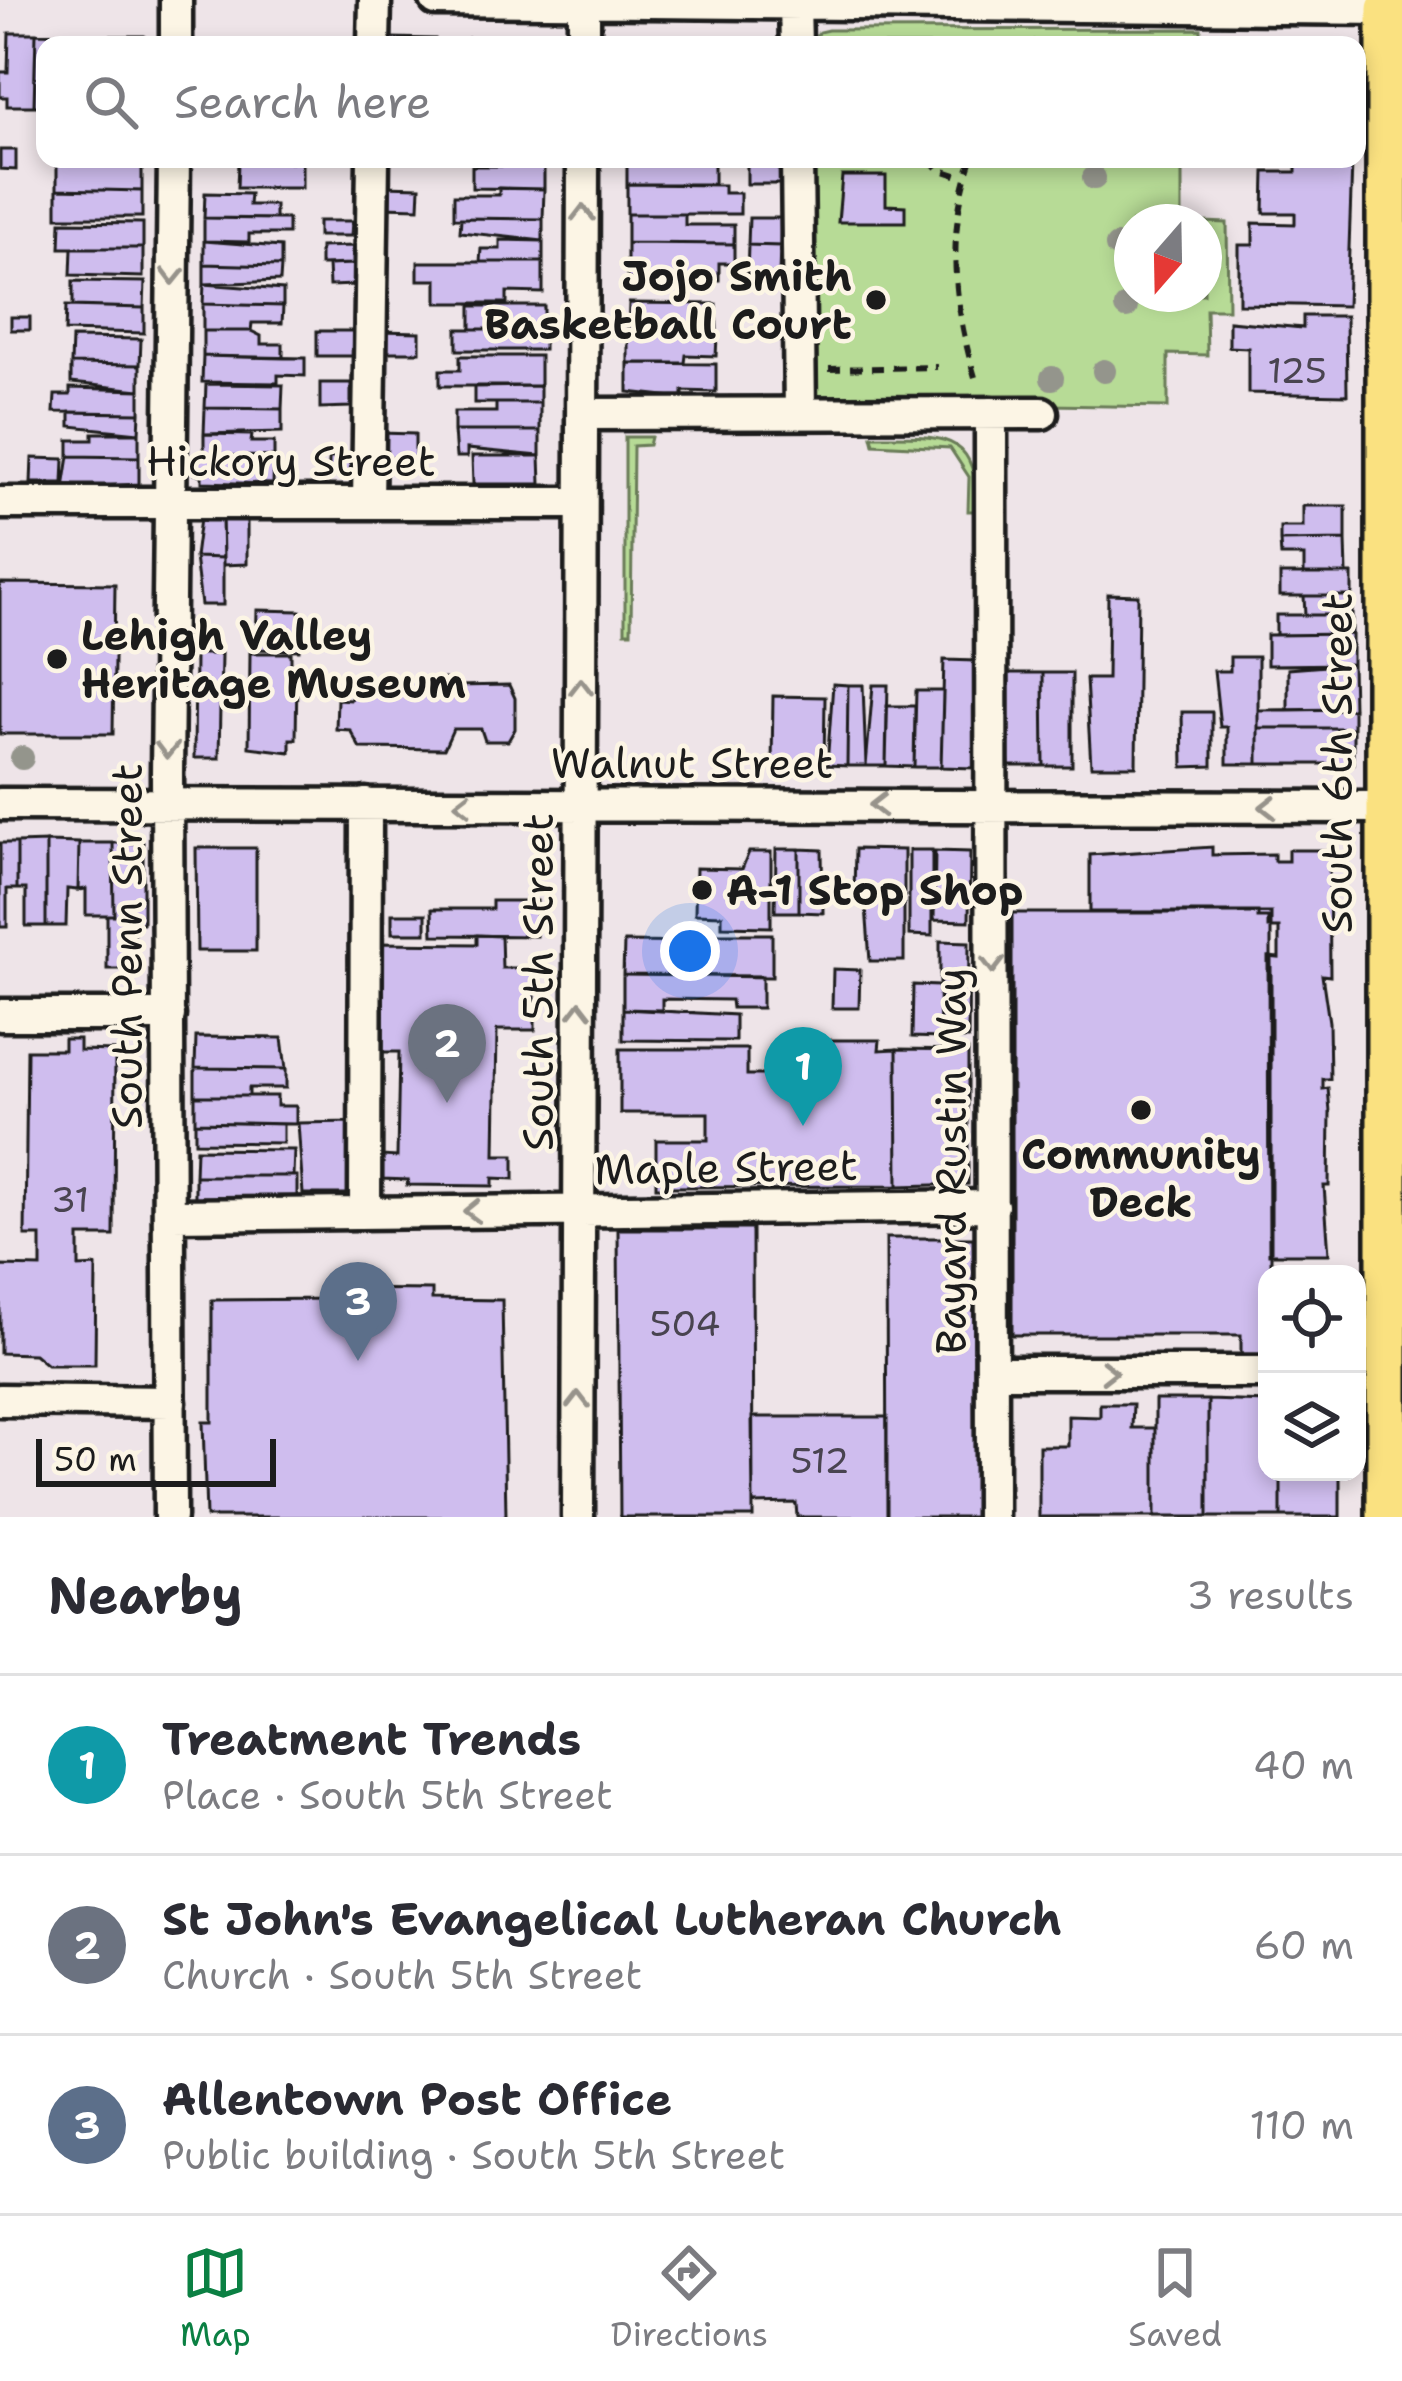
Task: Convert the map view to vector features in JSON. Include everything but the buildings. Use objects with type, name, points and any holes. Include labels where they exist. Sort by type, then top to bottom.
[{"type":"main road","name":"South 6th Street","points":[[1387,1517],[1382,1356],[1393,1206],[1395,9]]},
{"type":"street","points":[[176,0],[176,36]]},
{"type":"street","points":[[374,36],[375,0]]},
{"type":"street","points":[[436,0],[1395,9]]},
{"type":"street","points":[[584,1],[584,36]]},
{"type":"street","points":[[795,4],[796,36]]},
{"type":"street","name":"South Penn Street","points":[[170,1517],[167,804],[174,168]]},
{"type":"street","points":[[368,503],[373,168]]},
{"type":"street","name":"South 5th Street","points":[[578,1517],[583,168]]},
{"type":"street","points":[[797,168],[800,413]]},
{"type":"street","points":[[582,414],[986,406],[1042,413]]},
{"type":"street","name":"Bayard Rustin Way","points":[[986,406],[993,806],[992,1517]]},
{"type":"street","name":"Hickory Street","points":[[0,503],[581,503]]},
{"type":"street","name":"Walnut Street","points":[[0,804],[1393,808]]},
{"type":"street","points":[[365,1213],[366,804]]},
{"type":"street","points":[[0,1016],[169,1015]]},
{"type":"street","name":"Maple Street","points":[[172,1215],[993,1206]]},
{"type":"street","points":[[992,1372],[1258,1372]]},
{"type":"street","points":[[0,1400],[170,1402]]},
{"type":"path","points":[[937,168],[965,178]]},
{"type":"path","points":[[969,168],[956,212],[956,298],[986,406]]},
{"type":"path","points":[[829,369],[937,367]]},
{"type":"green space","points":[[1201,29],[1201,36],[816,36],[828,30]]},
{"type":"green space","points":[[809,168],[1182,168],[1182,204],[1114,204],[1114,312],[1206,312],[1207,355],[1168,354],[1168,407],[813,401]]},
{"type":"green space","points":[[1222,223],[1227,223],[1228,309],[1222,309]]},
{"type":"green space","points":[[872,436],[917,436],[951,443],[971,464],[976,511],[968,511],[969,477],[950,448],[874,444]]},
{"type":"green space","points":[[625,437],[651,437],[649,445],[633,446],[631,632],[625,632]]},
{"type":"place","name":"Jojo Smith Basketball Court","points":[[876,300]]},
{"type":"place","name":"Lehigh Valley Heritage Museum","points":[[57,659]]},
{"type":"place","name":"A-1 Stop Shop","points":[[702,890]]},
{"type":"place","name":"St John's Evangelical Lutheran Church","points":[[447,1103]]},
{"type":"place","name":"Community Deck","points":[[1141,1110]]},
{"type":"place","name":"Treatment Trends","points":[[803,1126]]},
{"type":"place","name":"Allentown Post Office","points":[[358,1361]]}]
